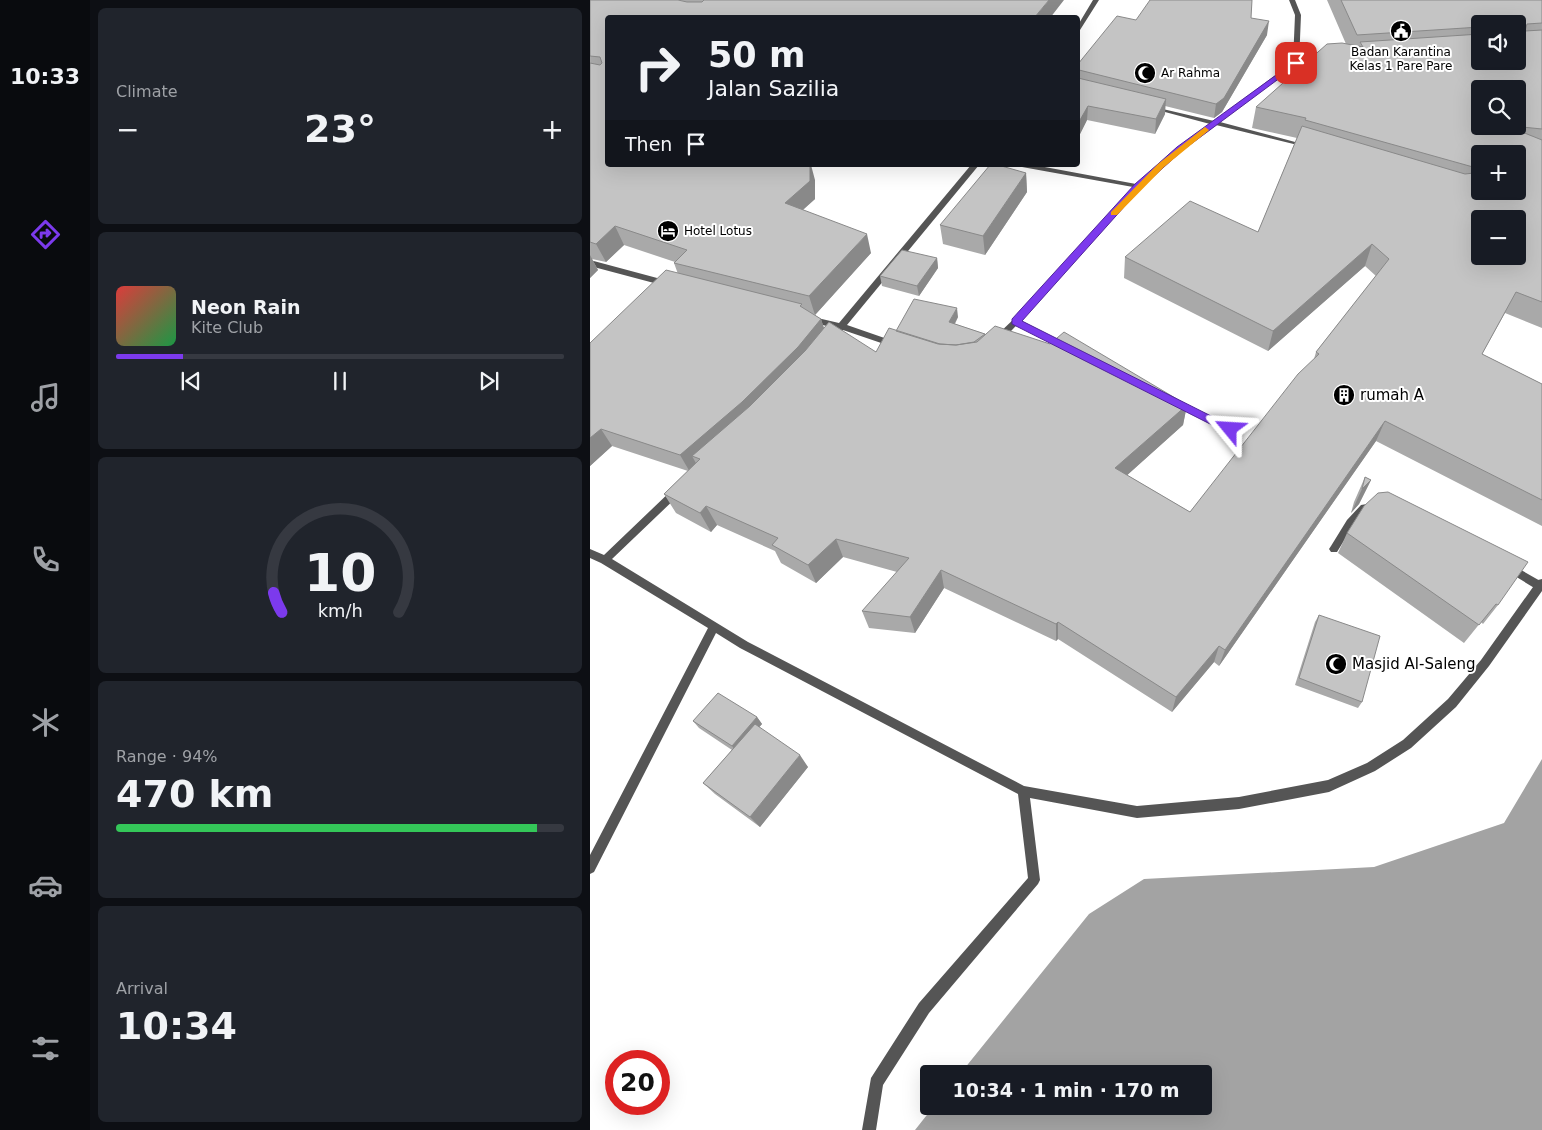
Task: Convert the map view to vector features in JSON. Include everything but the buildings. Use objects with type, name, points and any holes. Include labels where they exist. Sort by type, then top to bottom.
[{"type":"street","points":[[1080,26],[1096,0]]},
{"type":"street","points":[[1292,0],[1298,15],[1296,63]]},
{"type":"street","points":[[992,344],[1016,322],[1138,186],[1180,149],[1214,123],[1296,63],[1306,62]]},
{"type":"street","points":[[1142,104],[1314,149]]},
{"type":"street","points":[[830,340],[973,167]]},
{"type":"street","points":[[1033,167],[1138,186]]},
{"type":"street","points":[[590,263],[678,286]]},
{"type":"street","points":[[653,288],[660,282]]},
{"type":"street","points":[[796,316],[841,326],[906,348]]},
{"type":"street","points":[[1016,322],[1078,353]]},
{"type":"street","points":[[1167,398],[1230,429]]},
{"type":"street","points":[[605,560],[687,482]]},
{"type":"street","points":[[1334,549],[1350,523],[1364,508],[1378,507],[1387,510]]},
{"type":"street","points":[[590,553],[605,560],[744,645],[1023,792],[1137,812],[1239,803],[1329,786],[1371,767],[1407,744],[1452,703],[1485,664],[1541,585],[1501,562]]},
{"type":"street","points":[[590,868],[714,626]]},
{"type":"street","points":[[869,1130],[876,1083],[924,1008],[1034,880],[1023,792]]},
{"type":"shaded area","points":[[1542,759],[1542,1130],[915,1130],[927,1115],[1212,1115],[1212,1065],[967,1065],[1089,914],[1144,879],[1374,867],[1504,823]]},
{"type":"slow traffic","points":[[1114,213],[1138,186],[1205,130]]},
{"type":"place","name":"Badan Karantina Kelas 1 Pare Pare","points":[[1401,31]]},
{"type":"place","name":"Ar Rahma","points":[[1145,73]]},
{"type":"place","name":"Hotel Lotus","points":[[668,231]]},
{"type":"place","name":"rumah A","points":[[1344,395]]},
{"type":"place","name":"Masjid Al-Saleng","points":[[1336,664]]},
{"type":"route","points":[[1230,429],[1016,322],[1138,186],[1180,149],[1296,63]]}]
